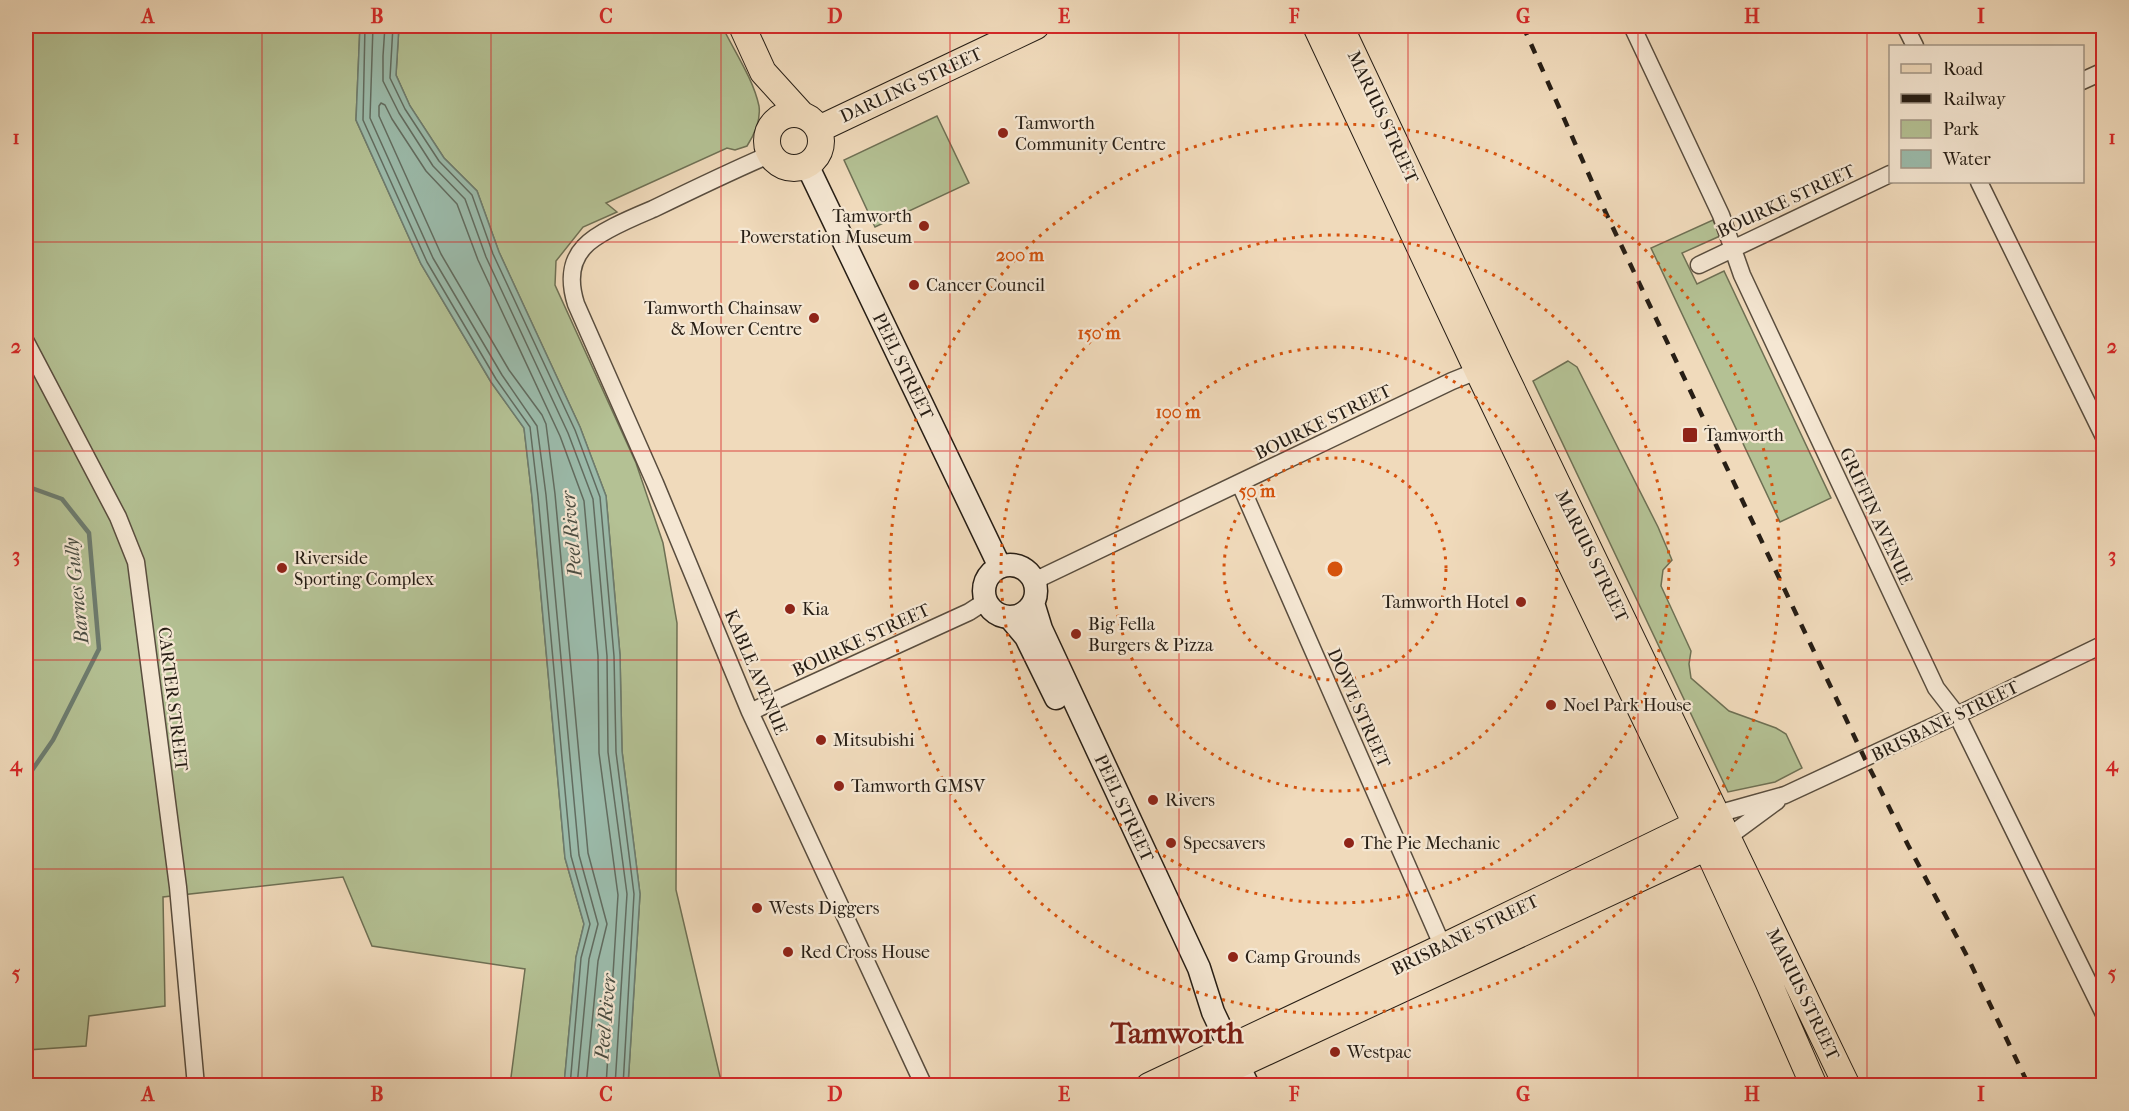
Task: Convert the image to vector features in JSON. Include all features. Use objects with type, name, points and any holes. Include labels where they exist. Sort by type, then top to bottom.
[{"type":"main road","points":[[742,26],[764,72],[810,122],[822,142],[813,160],[807,165],[791,168],[783,165],[771,154],[767,141],[771,128],[775,122],[788,115],[810,122]]},
{"type":"main road","name":"DARLING STREET","points":[[810,122],[1036,26]]},
{"type":"main road","name":"MARIUS STREET","points":[[1316,26],[1489,367],[1717,842],[1847,1086]]},
{"type":"main road","name":"MARIUS STREET","points":[[1340,26],[1489,367]]},
{"type":"main road","points":[[764,72],[765,104],[771,128]]},
{"type":"main road","name":"PEEL STREET","points":[[807,165],[1000,567]]},
{"type":"main road","points":[[1016,566],[1024,569],[1034,581],[1036,589],[1033,603],[1022,615],[1010,618],[998,614],[986,601],[985,585],[993,571],[1000,567],[1016,566]]},
{"type":"main road","name":"PEEL STREET","points":[[1033,603],[1041,629],[1199,968],[1214,1012],[1238,1065]]},
{"type":"main road","name":"PEEL STREET","points":[[1010,618],[1026,637],[1110,806],[1188,974],[1214,1012]]},
{"type":"main road","name":"BRISBANE STREET","points":[[1149,1086],[1238,1065],[1443,947],[1706,819]]},
{"type":"main road","name":"MARIUS STREET","points":[[1717,842],[1768,981],[1814,1086]]},
{"type":"main road","name":"BRISBANE STREET","points":[[1193,1086],[1717,842]]},
{"type":"street","name":"GRIFFIN AVENUE","points":[[1632,26],[1721,215],[1742,275],[1936,688],[1957,715],[2103,1014]]},
{"type":"street","points":[[1905,26],[1914,45]]},
{"type":"street","points":[[2084,80],[2103,71]]},
{"type":"street","name":"KABLE AVENUE","points":[[771,154],[637,216],[590,241],[582,248],[573,268],[571,290],[655,483],[750,712],[924,1086]]},
{"type":"street","name":"BOURKE STREET","points":[[1699,265],[1889,174]]},
{"type":"street","points":[[1979,183],[2103,436]]},
{"type":"street","name":"CARTER STREET","points":[[26,342],[114,508],[136,562],[178,887],[196,1086]]},
{"type":"street","name":"BOURKE STREET","points":[[1034,581],[1452,381],[1489,367]]},
{"type":"street","name":"DOWE STREET","points":[[1240,484],[1443,947]]},
{"type":"street","name":"BOURKE STREET","points":[[750,712],[920,635],[986,601]]},
{"type":"street","name":"BRISBANE STREET","points":[[1706,819],[1785,795],[2103,644]]},
{"type":"street","name":"BRISBANE STREET","points":[[1717,842],[1785,795]]},
{"type":"green space","name":"Riverside Sporting Complex","points":[[26,26],[360,26],[356,120],[421,264],[491,382],[524,428],[565,858],[584,924],[576,957],[564,1085],[510,1085],[525,969],[372,946],[343,877],[163,897],[165,1006],[89,1016],[86,1046],[27,1050],[28,1085],[26,1085]]},
{"type":"green space","points":[[399,26],[722,26],[748,75],[756,96],[759,117],[747,146],[735,150],[727,148],[606,203],[617,212],[583,227],[556,261],[555,285],[636,463],[663,543],[677,623],[676,890],[722,1085],[628,1085],[640,894],[622,751],[620,655],[606,496],[580,427],[499,252],[477,191],[444,158],[410,106],[396,75]]},
{"type":"green space","points":[[937,116],[969,183],[875,227],[844,160]]},
{"type":"green space","points":[[1713,220],[1720,236],[1682,253],[1697,284],[1724,271],[1831,498],[1780,522],[1651,248]]},
{"type":"green space","points":[[1568,361],[1577,367],[1658,527],[1672,560],[1663,570],[1661,586],[1691,651],[1689,664],[1691,678],[1729,711],[1776,728],[1786,734],[1802,768],[1775,782],[1728,792],[1533,381]]},
{"type":"water","name":"Peel River","points":[[360,26],[399,26],[396,75],[410,106],[444,158],[477,191],[499,252],[580,427],[606,496],[620,655],[622,751],[640,894],[628,1085],[564,1085],[576,957],[584,924],[565,858],[524,428],[491,382],[421,264],[356,120]]},
{"type":"waterway","name":"Barnes Gully","points":[[26,486],[62,499],[89,533],[99,649],[53,740],[26,779]]},
{"type":"railway","points":[[1523,26],[1605,211],[1865,759],[1967,956],[2029,1086]]},
{"type":"place","name":"Tamworth Community Centre","points":[[1003,133]]},
{"type":"place","name":"Tamworth Powerstation Museum","points":[[924,226]]},
{"type":"place","name":"Cancer Council","points":[[914,285]]},
{"type":"place","name":"Tamworth Chainsaw & Mower Centre","points":[[814,318]]},
{"type":"place","name":"Tamworth","points":[[1690,435]]},
{"type":"place","name":"Riverside Sporting Complex","points":[[282,568]]},
{"type":"place","name":"Tamworth Hotel","points":[[1521,602]]},
{"type":"place","name":"Kia","points":[[790,609]]},
{"type":"place","name":"Big Fella Burgers & Pizza","points":[[1076,634]]},
{"type":"place","name":"Noel Park House","points":[[1551,705]]},
{"type":"place","name":"Mitsubishi","points":[[821,740]]},
{"type":"place","name":"Tamworth GMSV","points":[[839,786]]},
{"type":"place","name":"Rivers","points":[[1153,800]]},
{"type":"place","name":"Specsavers","points":[[1171,843]]},
{"type":"place","name":"The Pie Mechanic","points":[[1349,843]]},
{"type":"place","name":"Wests Diggers","points":[[757,908]]},
{"type":"place","name":"Red Cross House","points":[[788,952]]},
{"type":"place","name":"Camp Grounds","points":[[1233,957]]},
{"type":"place","name":"Westpac","points":[[1335,1052]]},
{"type":"district","name":"Tamworth","points":[[1177,1033]]}]
